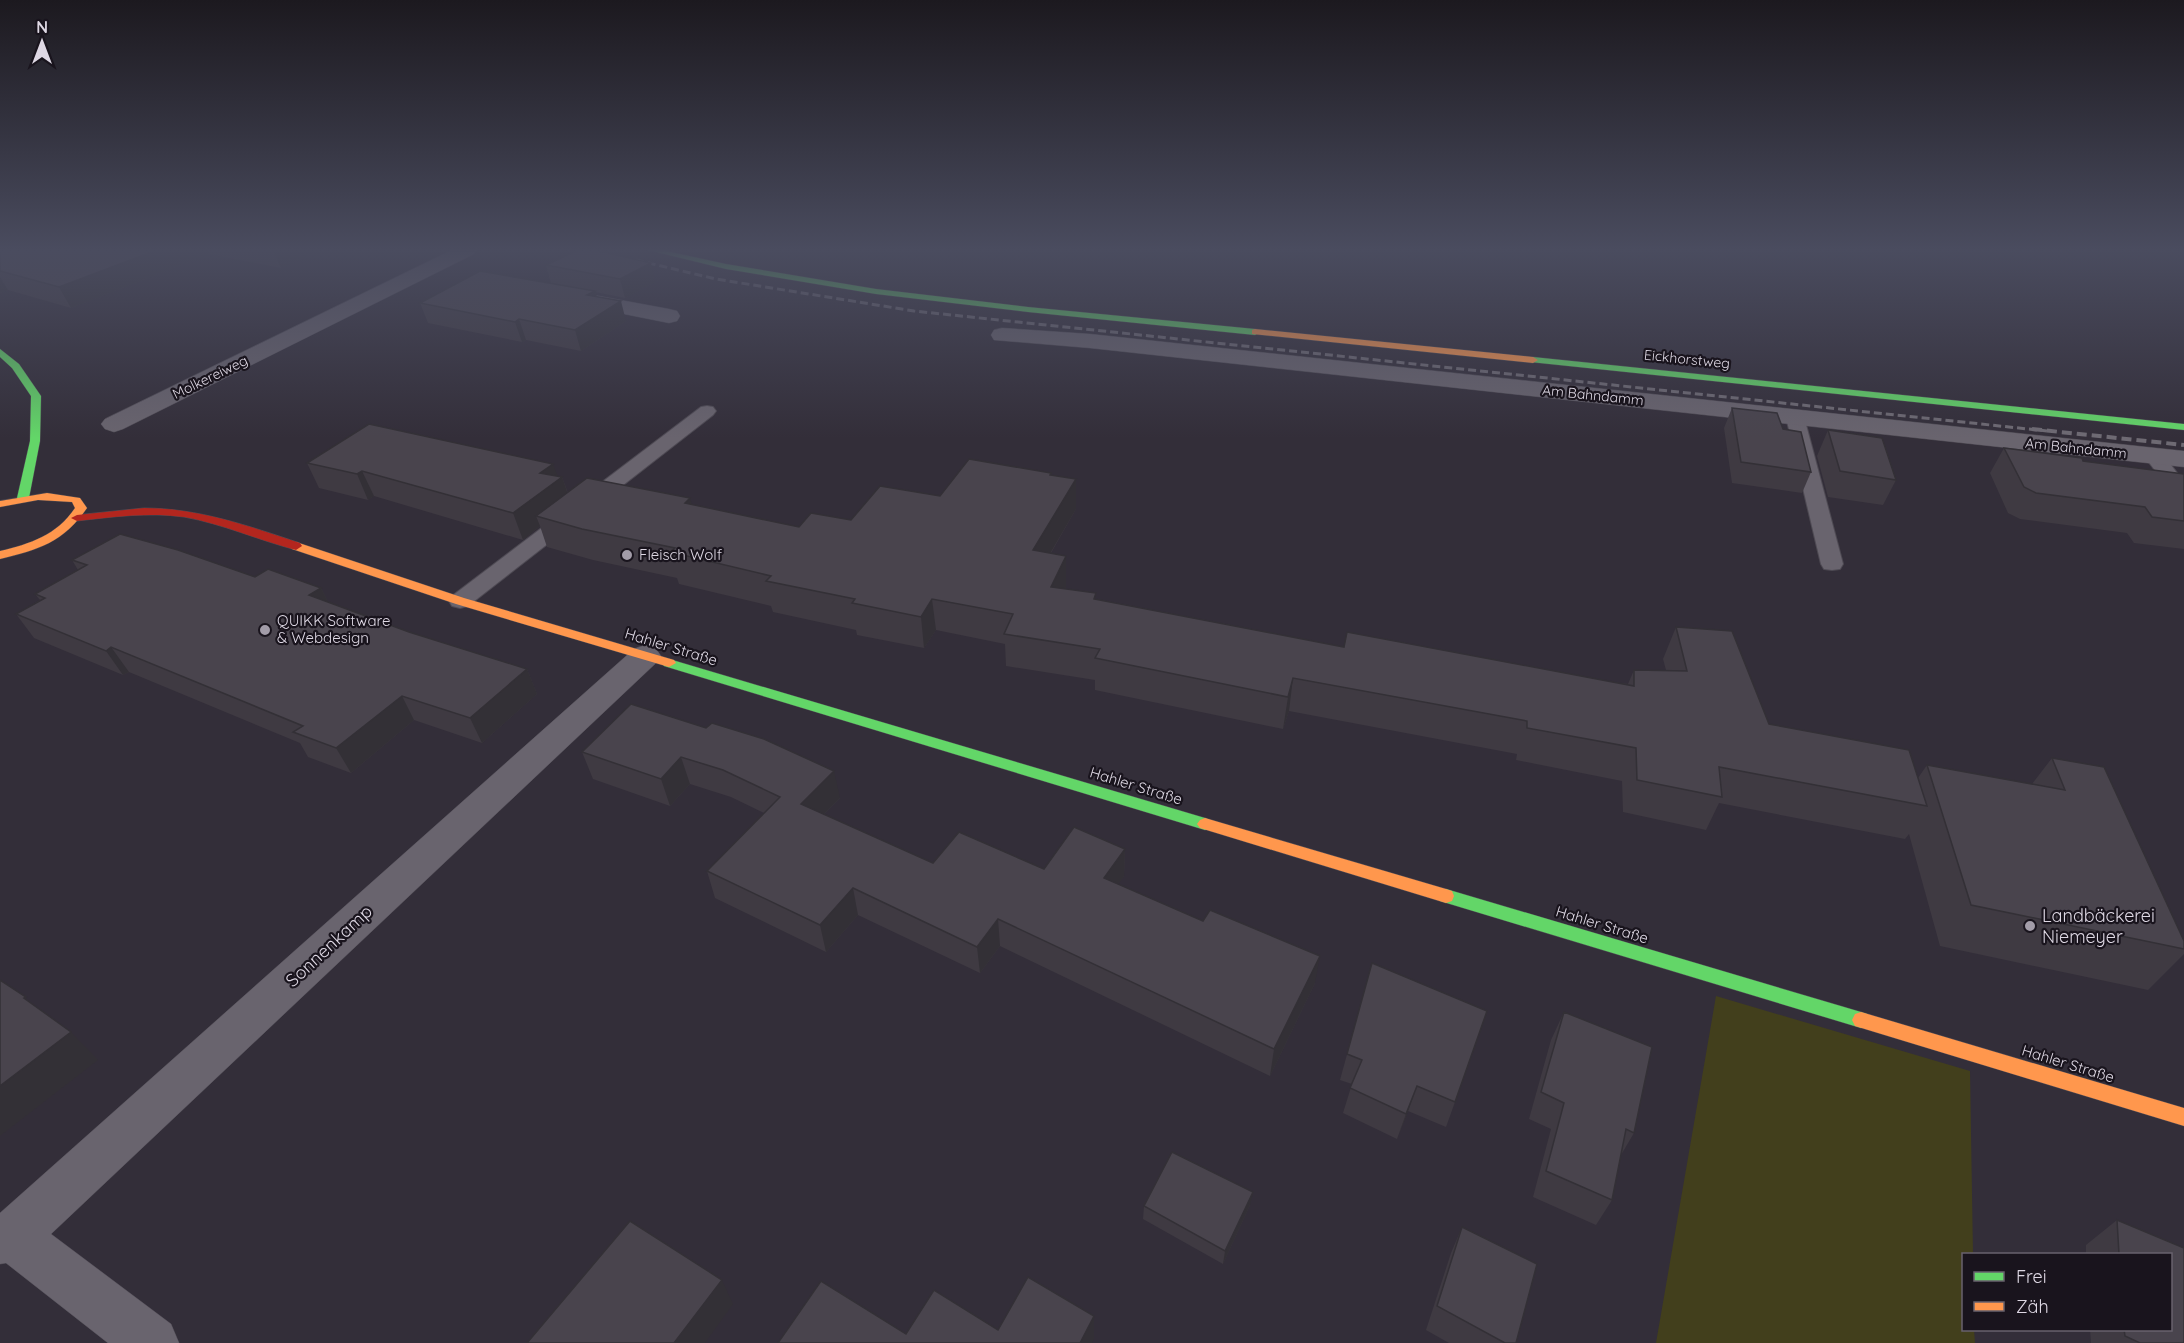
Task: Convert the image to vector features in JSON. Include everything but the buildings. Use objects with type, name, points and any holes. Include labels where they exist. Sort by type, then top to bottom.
[{"type":"street","name":"Molkereiweg","points":[[114,424],[340,313]]},
{"type":"street","points":[[652,313],[669,316]]},
{"type":"street","name":"Eickhorstweg","points":[[1068,313],[2184,427]]},
{"type":"street","name":"Am Bahndamm","points":[[1002,335],[1102,342],[2184,459]]},
{"type":"street","points":[[0,352],[16,366],[36,396],[35,441],[23,498]]},
{"type":"street","points":[[0,504],[46,495],[64,496],[76,500],[81,508],[76,518],[65,529],[47,540],[0,555]]},
{"type":"street","name":"Hahler Straße","points":[[76,518],[134,512],[183,514],[257,533],[460,601],[2184,1117]]},
{"type":"street","name":"Sonnenkamp","points":[[152,1343],[6,1238],[645,656]]},
{"type":"lane","points":[[460,601],[707,411]]},
{"type":"lane","points":[[1794,417],[1832,564]]},
{"type":"lane","points":[[2154,456],[2184,495]]},
{"type":"shaded area","points":[[1716,996],[1970,1071],[1973,1253],[1962,1253],[1962,1331],[1974,1331],[1975,1343],[1656,1343]]},
{"type":"railway","points":[[930,313],[2047,431]]},
{"type":"railway","points":[[2032,429],[2184,445]]},
{"type":"traffic: fast","points":[[1064,313],[1255,332]]},
{"type":"traffic: fast","points":[[0,352],[16,366],[36,396],[35,441],[23,498]]},
{"type":"traffic: fast","points":[[1533,360],[2184,427]]},
{"type":"traffic: fast","points":[[669,663],[1205,824]]},
{"type":"traffic: fast","points":[[1446,896],[1861,1020]]},
{"type":"traffic: slow","points":[[1255,332],[1533,360]]},
{"type":"traffic: slow","points":[[0,504],[47,496],[76,500],[81,508],[74,519],[56,535],[24,549],[0,555]]},
{"type":"traffic: slow","points":[[296,546],[460,601],[669,663]]},
{"type":"traffic: slow","points":[[1205,824],[1446,896]]},
{"type":"traffic: slow","points":[[1861,1020],[2184,1117]]},
{"type":"traffic: jam","points":[[77,518],[130,512],[171,512],[227,524],[296,546]]},
{"type":"place","name":"Fleisch Wolf","points":[[627,555]]},
{"type":"place","name":"QUIKK Software & Webdesign","points":[[265,630]]},
{"type":"place","name":"Landbäckerei Niemeyer","points":[[2030,926]]}]
